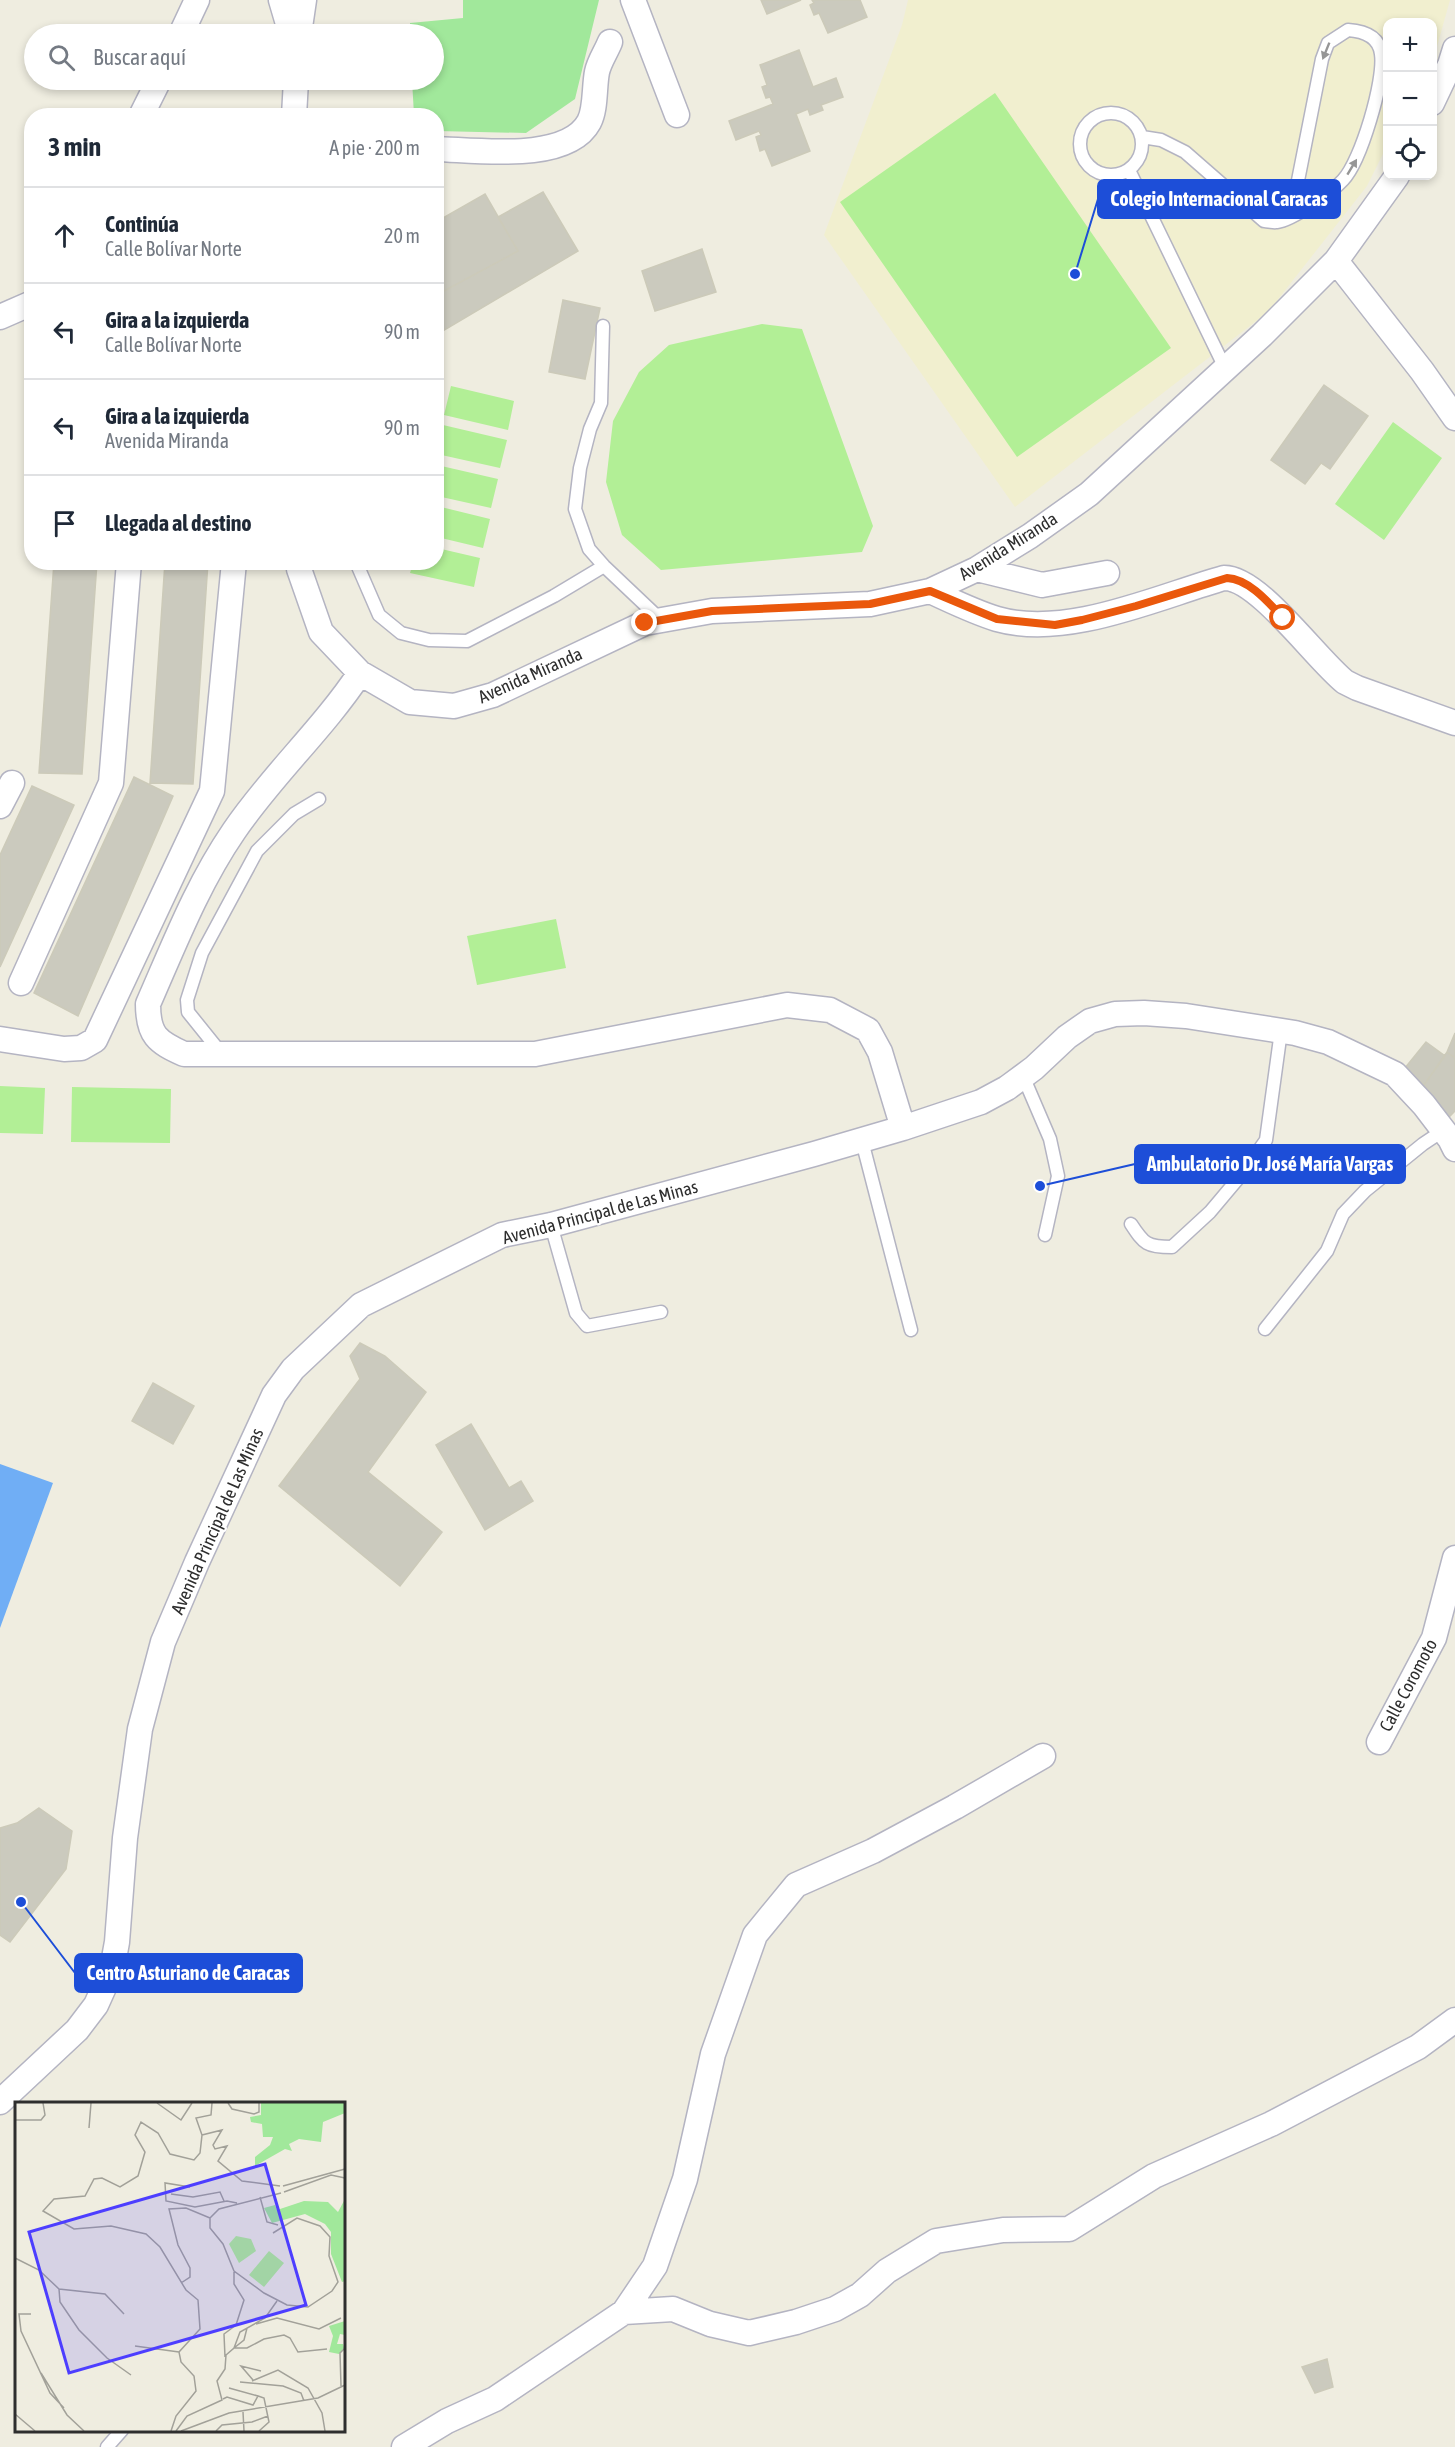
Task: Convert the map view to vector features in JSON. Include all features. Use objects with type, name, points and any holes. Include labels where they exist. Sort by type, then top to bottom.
[{"type":"street","points":[[185,24],[197,0]]},
{"type":"street","points":[[281,0],[288,24]]},
{"type":"street","points":[[300,24],[304,0]]},
{"type":"street","points":[[633,0],[677,115]]},
{"type":"street","points":[[444,149],[523,151],[557,146],[579,136],[590,121],[597,70],[610,42]]},
{"type":"street","points":[[1437,92],[1455,49]]},
{"type":"street","points":[[145,108],[154,90]]},
{"type":"street","points":[[294,108],[295,90]]},
{"type":"street","name":"Avenida Miranda","points":[[299,570],[321,632],[360,673],[410,702],[454,706],[493,695],[645,623],[712,611],[870,604],[930,591],[977,569],[1030,536],[1089,494],[1226,369],[1336,261],[1394,180]]},
{"type":"street","points":[[1336,261],[1422,370],[1455,418]]},
{"type":"street","points":[[0,317],[24,306]]},
{"type":"street","points":[[977,569],[1042,585],[1107,573]]},
{"type":"street","points":[[21,983],[111,783],[128,570]]},
{"type":"street","points":[[0,1039],[64,1049],[81,1048],[95,1040],[212,791],[233,570]]},
{"type":"street","points":[[930,591],[997,619],[1055,625],[1136,606],[1224,578],[1234,578],[1262,596],[1345,682],[1455,723]]},
{"type":"street","points":[[360,673],[343,699],[235,830],[202,881],[148,1004],[148,1023],[162,1045],[184,1054],[536,1054],[787,1005],[830,1010],[868,1030],[880,1052],[903,1128]]},
{"type":"street","points":[[0,806],[12,783]]},
{"type":"street","name":"Avenida Principal de Las Minas","points":[[0,2102],[77,2030],[96,2005],[112,1964],[117,1942],[131,1788],[140,1729],[163,1642],[178,1604],[274,1395],[293,1369],[361,1305],[502,1236],[551,1225],[862,1141],[981,1102],[1023,1076],[1067,1037],[1090,1021],[1115,1014],[1144,1013],[1186,1016],[1281,1031],[1328,1042],[1395,1074],[1424,1105],[1449,1140]]},
{"type":"street","name":"Calle Coromoto","points":[[1378,1742],[1434,1638],[1455,1558]]},
{"type":"street","points":[[404,2447],[447,2421],[495,2399],[624,2312],[655,2266],[685,2179],[713,2054],[755,1935],[796,1885],[873,1851],[955,1808],[1042,1756]]},
{"type":"street","points":[[624,2312],[673,2309],[710,2324],[749,2333],[796,2322],[835,2309],[860,2295],[887,2271],[936,2241],[1003,2230],[1069,2229],[1154,2176],[1271,2124],[1418,2047],[1455,2020]]},
{"type":"lane","points":[[1142,137],[1161,140],[1185,152],[1264,220],[1277,222],[1291,216],[1344,180],[1358,156],[1379,80],[1381,62],[1381,53],[1375,40],[1368,33],[1348,30],[1328,43],[1322,59],[1291,216]]},
{"type":"lane","points":[[1103,113],[1117,113],[1128,118],[1137,126],[1142,137],[1142,150],[1137,161],[1129,170],[1105,175],[1095,171],[1085,162],[1080,138],[1085,127],[1093,118],[1103,113]]},
{"type":"lane","points":[[1129,170],[1226,369]]},
{"type":"lane","points":[[603,326],[601,403],[590,429],[580,468],[575,509],[589,549],[604,567],[661,620]]},
{"type":"lane","points":[[359,570],[379,615],[400,633],[429,640],[467,641],[604,567]]},
{"type":"lane","points":[[222,1054],[188,1012],[187,1000],[202,953],[256,851],[294,814],[319,799]]},
{"type":"lane","points":[[1131,1224],[1143,1241],[1154,1247],[1172,1247],[1210,1212],[1242,1174],[1266,1140],[1281,1031]]},
{"type":"lane","points":[[1023,1076],[1050,1139],[1058,1176],[1046,1235]]},
{"type":"lane","points":[[1264,1329],[1327,1251],[1343,1214],[1373,1185],[1423,1144],[1449,1140]]},
{"type":"lane","points":[[862,1141],[911,1330]]},
{"type":"lane","points":[[551,1225],[576,1313],[587,1326],[661,1312]]},
{"type":"lane","points":[[107,2447],[120,2432]]},
{"type":"shaded area","points":[[908,0],[1450,0],[1437,47],[1437,18],[1383,18],[1383,154],[1367,186],[1268,312],[1015,507],[824,235],[902,25]]},
{"type":"green space","points":[[463,0],[599,0],[575,99],[526,133],[444,131],[444,108],[414,108],[413,90],[444,90],[444,24],[410,23],[463,18]]},
{"type":"green space","points":[[995,93],[1171,348],[1017,457],[840,202]]},
{"type":"green space","points":[[762,324],[802,329],[873,526],[862,552],[661,570],[622,535],[606,482],[613,421],[639,372],[669,345]]},
{"type":"green space","points":[[451,386],[514,401],[508,430],[444,415]]},
{"type":"green space","points":[[1393,422],[1442,458],[1384,540],[1335,504]]},
{"type":"green space","points":[[444,425],[507,440],[500,468],[444,456]]},
{"type":"green space","points":[[444,467],[498,479],[491,508],[444,498]]},
{"type":"green space","points":[[444,508],[490,519],[483,548],[444,539]]},
{"type":"green space","points":[[444,550],[480,558],[474,587],[410,573],[411,570],[444,570]]},
{"type":"green space","points":[[556,919],[566,968],[477,985],[467,936]]},
{"type":"green space","points":[[0,1086],[45,1088],[43,1134],[0,1133]]},
{"type":"green space","points":[[72,1087],[171,1089],[170,1143],[71,1142]]},
{"type":"water","points":[[0,1464],[53,1483],[0,1628]]},
{"type":"building","points":[[761,0],[801,0],[767,14]]},
{"type":"building","points":[[812,0],[860,0],[867,17],[828,33],[819,13],[814,15],[810,5],[814,3]]},
{"type":"building","points":[[799,50],[813,87],[836,78],[843,97],[821,105],[823,110],[810,115],[808,109],[796,114],[810,151],[772,166],[765,149],[760,151],[756,137],[761,135],[759,131],[736,140],[729,121],[773,104],[770,97],[766,98],[762,87],[767,85],[760,65]]},
{"type":"building","points":[[543,192],[578,251],[444,330],[444,291],[518,251],[498,217]]},
{"type":"building","points":[[485,194],[518,251],[444,291],[444,217]]},
{"type":"building","points":[[702,249],[716,292],[655,311],[642,271]]},
{"type":"building","points":[[563,300],[600,308],[585,379],[549,372]]},
{"type":"building","points":[[1324,385],[1368,416],[1330,469],[1321,463],[1305,484],[1271,460]]},
{"type":"building","points":[[53,570],[96,570],[82,774],[39,773]]},
{"type":"building","points":[[164,570],[207,570],[193,784],[150,783]]},
{"type":"building","points":[[134,777],[173,796],[78,1016],[34,993]]},
{"type":"building","points":[[32,786],[74,805],[0,967],[0,855]]},
{"type":"building","points":[[1455,1033],[1455,1058],[1447,1052]]},
{"type":"building","points":[[1426,1042],[1445,1056],[1424,1085],[1405,1068]]},
{"type":"building","points":[[1447,1052],[1455,1058],[1455,1111],[1449,1117],[1424,1085]]},
{"type":"building","points":[[360,1343],[385,1356],[426,1392],[368,1472],[442,1532],[400,1586],[279,1486],[360,1379],[350,1356]]},
{"type":"building","points":[[153,1383],[194,1406],[173,1444],[132,1421]]},
{"type":"building","points":[[471,1424],[509,1488],[521,1481],[533,1501],[485,1530],[436,1445]]},
{"type":"building","points":[[39,1808],[72,1831],[66,1869],[10,1942],[0,1935],[0,1828],[17,1823]]},
{"type":"building","points":[[1327,2359],[1333,2387],[1315,2393],[1302,2367]]},
{"type":"place","name":"Colegio Internacional Caracas","points":[[1075,274]]},
{"type":"place","name":"Ambulatorio Dr. José María Vargas","points":[[1040,1186]]},
{"type":"place","name":"Centro Asturiano de Caracas","points":[[21,1902]]},
{"type":"route","points":[[645,623],[712,611],[870,604],[930,591],[997,619],[1055,625],[1136,606],[1224,578],[1234,578],[1248,586],[1262,596],[1283,618]]}]
